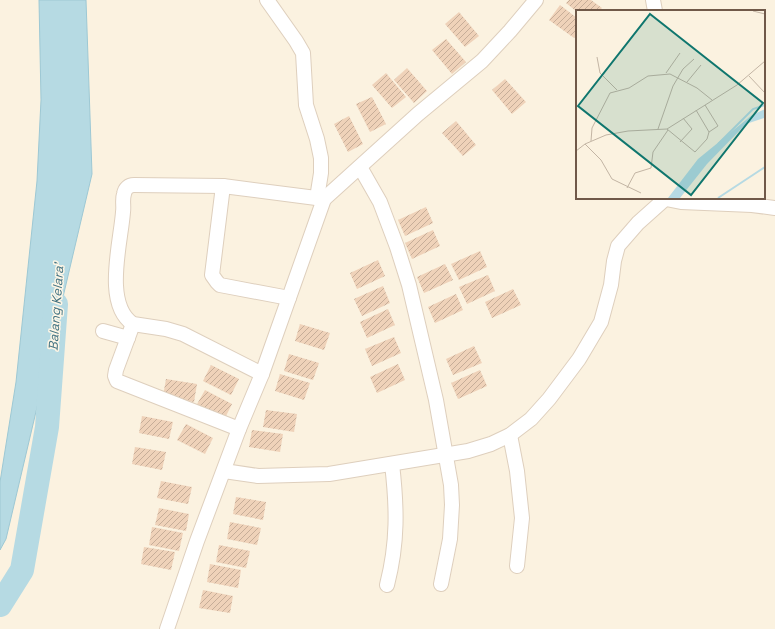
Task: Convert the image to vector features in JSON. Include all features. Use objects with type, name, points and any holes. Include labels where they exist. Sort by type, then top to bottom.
[{"type":"street","points":[[167,629],[197,541],[239,429],[262,374],[289,298],[320,199],[321,158],[317,139],[306,105],[302,53],[296,41],[267,0]]},
{"type":"street","points":[[262,374],[183,334],[166,329],[132,324],[129,321],[117,302],[116,288],[124,194],[126,189],[130,185],[223,186],[320,199],[360,167],[418,114],[482,61],[536,0]]},
{"type":"street","points":[[653,0],[656,10]]},
{"type":"street","points":[[360,167],[380,202],[397,247],[408,285],[436,400],[452,485],[452,519],[450,539],[441,584]]},
{"type":"street","points":[[223,186],[212,275],[214,279],[220,285],[289,298]]},
{"type":"street","points":[[224,471],[258,476],[328,474],[468,451],[491,444],[510,435],[531,419],[549,400],[579,359],[601,322],[611,285],[614,261],[618,246],[638,223],[665,199]]},
{"type":"street","points":[[670,199],[681,202],[752,205],[775,208]]},
{"type":"street","points":[[132,324],[116,370],[115,376],[117,381],[239,429]]},
{"type":"street","points":[[103,331],[128,338]]},
{"type":"street","points":[[510,435],[517,471],[522,518],[517,566]]},
{"type":"street","points":[[387,585],[392,567],[396,522],[396,497],[392,464]]},
{"type":"water","points":[[39,0],[86,0],[92,174],[6,539],[0,550],[0,482],[16,382],[37,181],[41,100]]},
{"type":"building","points":[[569,0],[591,0],[602,8],[600,10],[576,11],[566,3]]},
{"type":"building","points":[[560,5],[576,17],[576,35],[574,38],[549,20]]},
{"type":"building","points":[[459,12],[479,36],[465,47],[445,24]]},
{"type":"building","points":[[446,39],[466,62],[452,74],[432,50]]},
{"type":"building","points":[[407,68],[427,91],[414,103],[394,80]]},
{"type":"building","points":[[386,73],[406,97],[392,108],[372,85]]},
{"type":"building","points":[[505,79],[526,102],[512,114],[492,90]]},
{"type":"building","points":[[372,97],[386,124],[370,132],[356,104]]},
{"type":"building","points":[[349,116],[363,144],[348,152],[334,124]]},
{"type":"building","points":[[456,121],[476,145],[463,156],[442,133]]},
{"type":"building","points":[[426,207],[433,223],[405,236],[398,220]]},
{"type":"building","points":[[433,230],[440,246],[412,259],[405,243]]},
{"type":"building","points":[[480,251],[487,267],[459,280],[451,264]]},
{"type":"building","points":[[378,260],[385,276],[357,289],[350,273]]},
{"type":"building","points":[[445,264],[453,280],[424,293],[417,277]]},
{"type":"building","points":[[488,275],[495,291],[467,304],[459,287]]},
{"type":"building","points":[[383,286],[390,303],[362,316],[354,299]]},
{"type":"building","points":[[513,289],[521,305],[492,318],[485,302]]},
{"type":"building","points":[[456,294],[463,310],[435,323],[428,307]]},
{"type":"building","points":[[388,309],[395,325],[367,338],[360,322]]},
{"type":"building","points":[[300,324],[330,333],[324,350],[295,341]]},
{"type":"building","points":[[394,337],[401,353],[372,366],[365,349]]},
{"type":"building","points":[[474,346],[482,363],[453,375],[446,359]]},
{"type":"building","points":[[289,354],[319,363],[313,380],[284,371]]},
{"type":"building","points":[[398,364],[405,380],[377,393],[370,377]]},
{"type":"building","points":[[211,365],[239,379],[231,395],[203,381]]},
{"type":"building","points":[[480,370],[487,386],[458,399],[451,383]]},
{"type":"building","points":[[280,374],[310,383],[304,400],[275,391]]},
{"type":"building","points":[[166,379],[197,384],[194,402],[163,396]]},
{"type":"building","points":[[205,390],[232,404],[224,420],[196,406]]},
{"type":"building","points":[[266,410],[297,414],[294,432],[263,427]]},
{"type":"building","points":[[142,416],[173,422],[169,439],[139,433]]},
{"type":"building","points":[[186,424],[213,438],[205,454],[177,440]]},
{"type":"building","points":[[252,430],[283,434],[280,452],[249,447]]},
{"type":"building","points":[[135,447],[166,452],[162,470],[132,464]]},
{"type":"building","points":[[161,481],[192,487],[188,504],[157,498]]},
{"type":"building","points":[[236,497],[266,502],[263,520],[233,514]]},
{"type":"building","points":[[159,508],[189,514],[186,531],[155,525]]},
{"type":"building","points":[[230,522],[261,528],[257,545],[227,539]]},
{"type":"building","points":[[152,527],[183,533],[179,551],[149,545]]},
{"type":"building","points":[[219,545],[250,551],[246,568],[216,562]]},
{"type":"building","points":[[144,547],[175,552],[171,570],[141,564]]},
{"type":"building","points":[[210,564],[241,570],[238,588],[207,582]]},
{"type":"building","points":[[203,590],[233,596],[230,613],[199,608]]},
{"type":"waterway","name":"Balang Kelara'","points":[[0,605],[22,570],[47,427],[56,304]]}]
